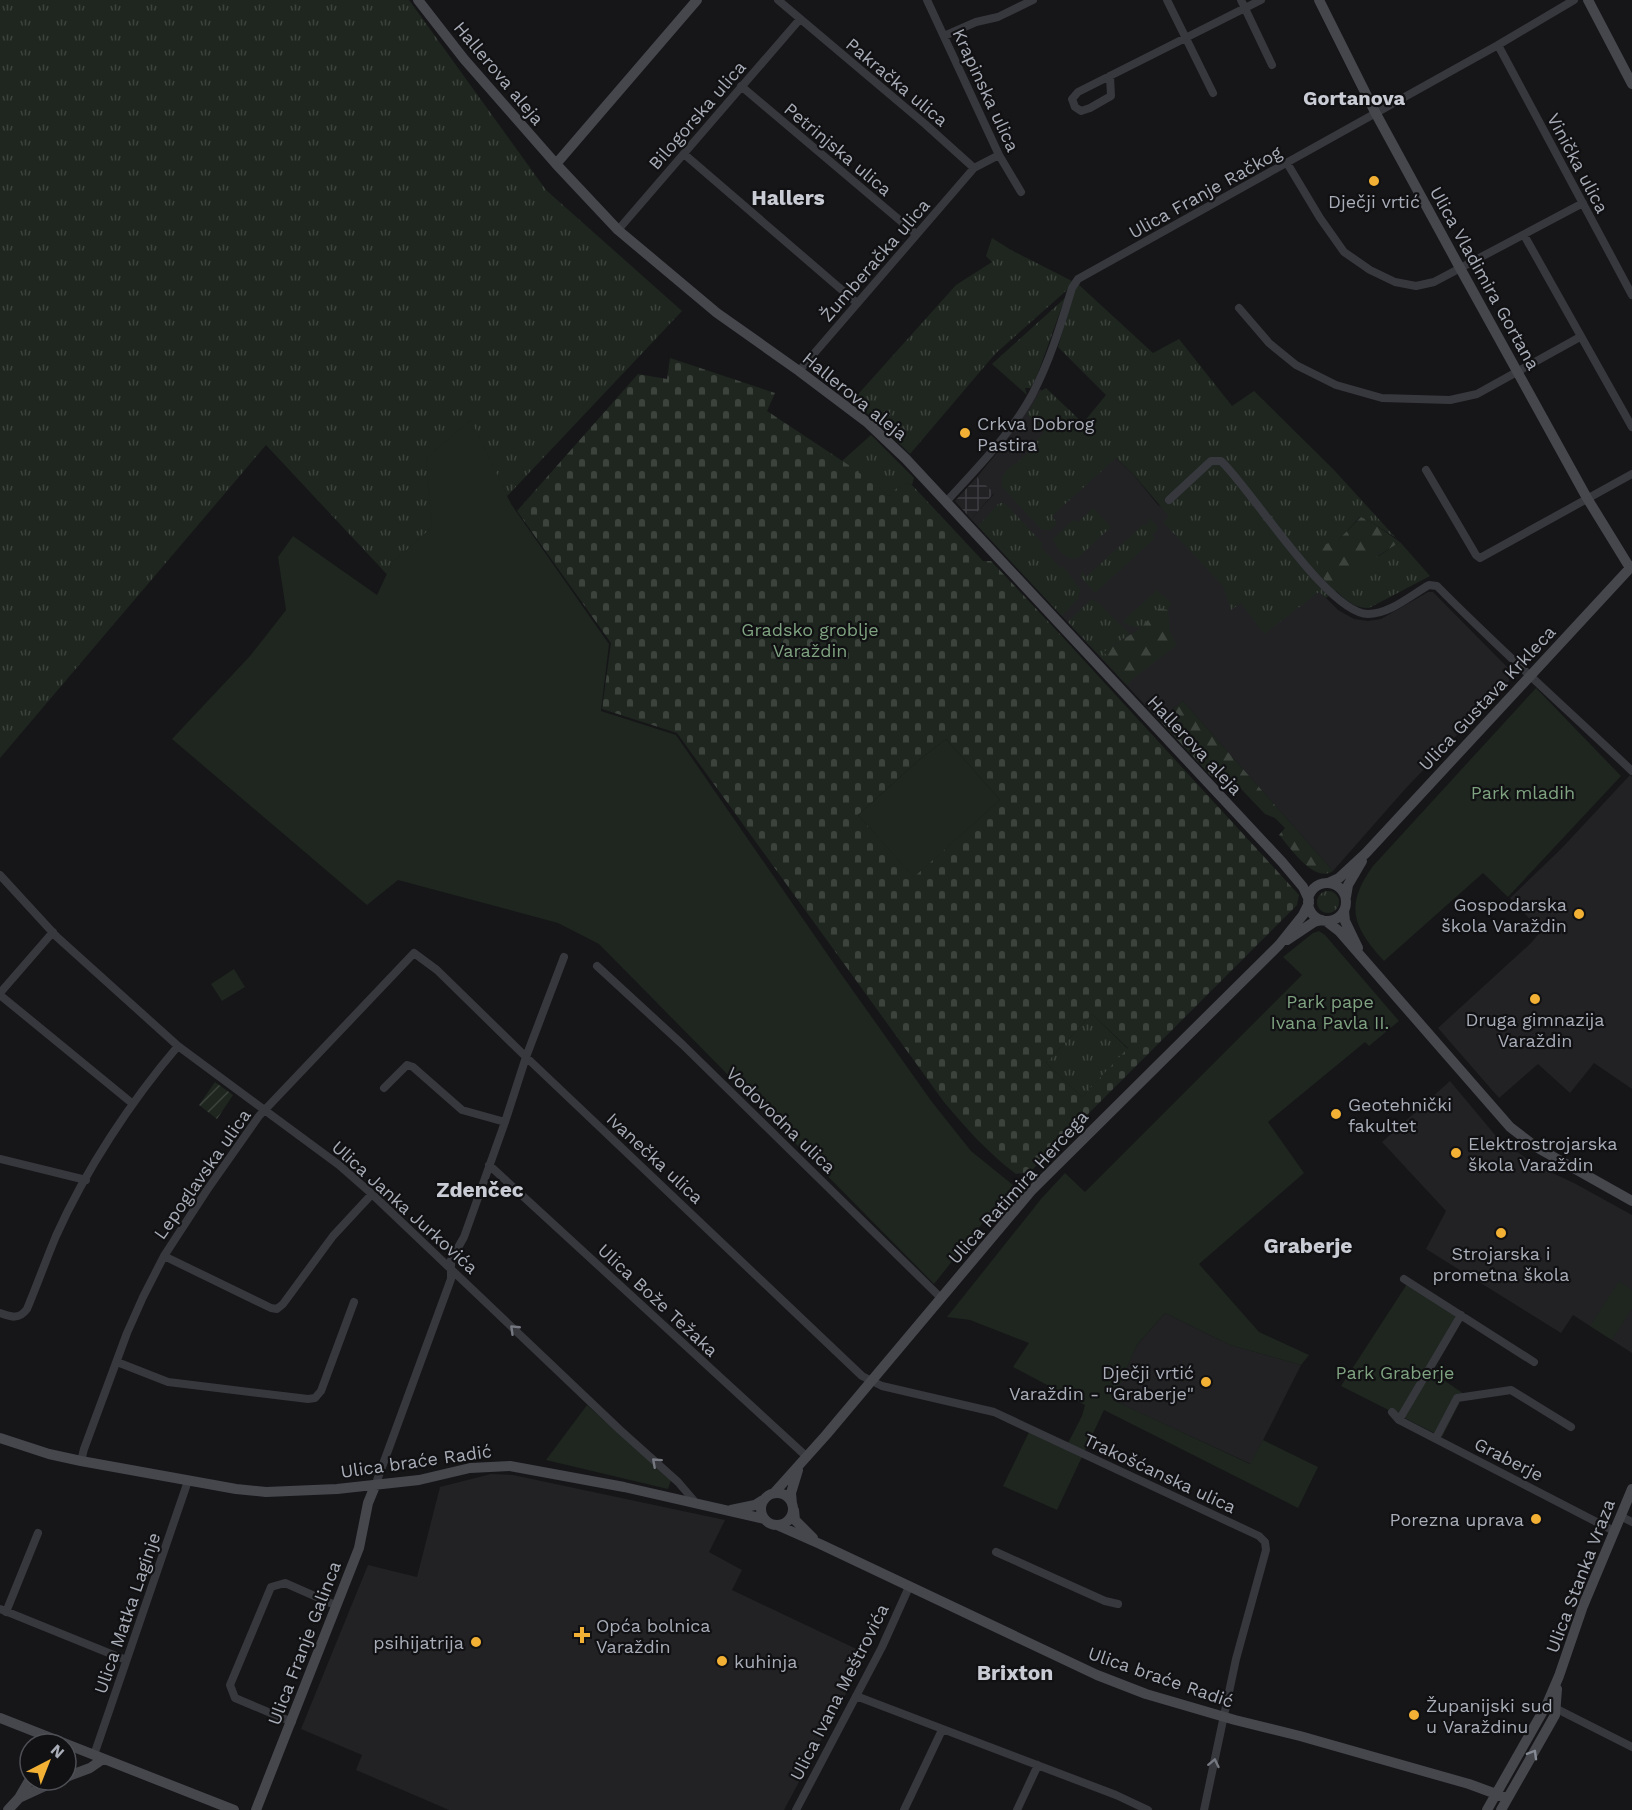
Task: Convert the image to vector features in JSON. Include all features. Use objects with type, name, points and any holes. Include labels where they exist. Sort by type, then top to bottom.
[{"type":"main road","name":"Hallerova aleja","points":[[418,0],[464,59],[556,164],[618,230],[717,313],[799,371],[885,438],[1282,862],[1303,887],[1309,902]]},
{"type":"main road","points":[[556,164],[697,0]]},
{"type":"main road","name":"Ulica Vladimira Gortana","points":[[1319,0],[1376,112],[1587,498],[1632,568]]},
{"type":"main road","points":[[1588,0],[1632,84]]},
{"type":"main road","name":"Ulica Gustava Krkleca","points":[[1325,883],[1339,878],[1366,853],[1632,568]]},
{"type":"main road","name":"Ulica Gustava Krkleca","points":[[1346,897],[1348,885],[1366,853]]},
{"type":"main road","name":"Hallerova aleja","points":[[1282,862],[1307,879],[1325,883]]},
{"type":"main road","points":[[1367,963],[1347,926],[1344,911],[1346,897],[1339,887],[1325,883],[1313,890],[1309,902],[1312,914],[1339,931],[1510,1127],[1536,1148],[1632,1201]]},
{"type":"main road","name":"Ulica Ratimira Hercega","points":[[774,1493],[1049,1172],[1279,945],[1303,916],[1309,902]]},
{"type":"main road","points":[[1324,921],[1337,919],[1344,911]]},
{"type":"main road","name":"Ulica Ratimira Hercega","points":[[1279,945],[1314,922],[1324,921]]},
{"type":"main road","name":"Ulica braće Radić","points":[[0,1438],[48,1454],[81,1461],[188,1481],[266,1492],[308,1492],[375,1486],[419,1480],[470,1468],[510,1466],[573,1477],[764,1519]]},
{"type":"main road","points":[[793,1506],[783,1494],[774,1493],[763,1500],[760,1510],[767,1522],[777,1526],[790,1519],[793,1506],[791,1493],[798,1466]]},
{"type":"main road","name":"Ulica Franje Galinca","points":[[256,1810],[359,1548],[368,1503],[375,1486]]},
{"type":"main road","name":"Ulica Stanka Vraza","points":[[1487,1810],[1502,1796],[1551,1706],[1583,1606],[1632,1489]]},
{"type":"main road","name":"Ulica braće Radić","points":[[731,1510],[755,1505],[763,1500]]},
{"type":"main road","name":"Ulica braće Radić","points":[[793,1506],[795,1520],[820,1544]]},
{"type":"main road","name":"Ulica braće Radić","points":[[777,1526],[820,1544],[1097,1676],[1146,1694],[1300,1736],[1502,1796]]},
{"type":"main road","points":[[0,1718],[29,1732]]},
{"type":"main road","points":[[78,1750],[234,1810]]},
{"type":"main road","points":[[78,1772],[90,1768],[98,1757]]},
{"type":"main road","points":[[8,1810],[22,1792]]},
{"type":"main road","points":[[19,1798],[32,1792]]},
{"type":"main road","name":"Ulica Stanka Vraza","points":[[1501,1810],[1502,1796]]},
{"type":"street","name":"Pakračka ulica","points":[[778,0],[974,168]]},
{"type":"street","name":"Krapinska ulica","points":[[927,0],[999,154],[1021,192]]},
{"type":"street","points":[[944,36],[976,22],[998,17],[1033,0]]},
{"type":"street","points":[[1167,0],[1213,93]]},
{"type":"street","points":[[1110,76],[1111,96],[1081,111],[1075,106],[1072,99],[1078,92],[1110,76],[1186,38],[1243,4],[1261,0]]},
{"type":"street","name":"Ulica Franje Račkog","points":[[946,502],[1003,437],[1031,396],[1047,364],[1072,288],[1078,279],[1498,45],[1574,0]]},
{"type":"street","points":[[1243,4],[1272,65]]},
{"type":"street","name":"Bilogorska ulica","points":[[618,230],[800,19]]},
{"type":"street","name":"Vinička ulica","points":[[1498,45],[1632,295]]},
{"type":"street","name":"Petrinjska ulica","points":[[741,86],[916,234]]},
{"type":"street","points":[[684,154],[857,303]]},
{"type":"street","points":[[974,168],[999,154]]},
{"type":"street","points":[[1287,163],[1320,218],[1344,252],[1370,270],[1395,282],[1416,286],[1434,282],[1583,203]]},
{"type":"street","name":"Žumberačka ulica","points":[[799,371],[974,168]]},
{"type":"street","points":[[1524,235],[1632,427]]},
{"type":"street","points":[[1239,308],[1269,343],[1296,364],[1336,385],[1382,398],[1450,400],[1477,394],[1580,337]]},
{"type":"street","points":[[1169,500],[1211,461],[1221,461],[1322,584],[1349,608],[1361,613],[1374,613],[1390,607],[1429,585],[1437,586],[1632,771]]},
{"type":"street","points":[[1426,470],[1476,555],[1480,558],[1632,474]]},
{"type":"street","name":"Ulica Janka Jurkovića","points":[[0,875],[52,932],[177,1046],[339,1166],[372,1194],[620,1430],[678,1482],[697,1504]]},
{"type":"street","points":[[52,932],[0,994],[134,1104]]},
{"type":"street","name":"Lepoglavska ulica","points":[[81,1461],[143,1297],[164,1256],[249,1128],[408,958],[414,953],[419,955]]},
{"type":"street","name":"Ivanečka ulica","points":[[419,955],[798,1316],[871,1382]]},
{"type":"street","points":[[375,1486],[451,1279],[451,1260],[464,1237],[526,1057],[564,957]]},
{"type":"street","name":"Vodovodna ulica","points":[[597,966],[692,1053],[941,1298]]},
{"type":"street","points":[[0,1313],[15,1318],[23,1315],[27,1309],[56,1237],[86,1180],[134,1104],[177,1046]]},
{"type":"street","points":[[384,1088],[407,1065],[413,1067],[462,1110],[505,1122]]},
{"type":"street","points":[[0,1159],[86,1180]]},
{"type":"street","name":"Ulica Bože Težaka","points":[[489,1165],[807,1457]]},
{"type":"street","points":[[164,1256],[277,1309],[333,1236],[372,1194]]},
{"type":"street","points":[[1404,1279],[1534,1362]]},
{"type":"street","points":[[117,1362],[168,1382],[257,1394],[315,1398],[321,1392],[354,1302]]},
{"type":"street","points":[[1399,1420],[1461,1315]]},
{"type":"street","name":"Trakošćanska ulica","points":[[871,1382],[994,1412],[1259,1536],[1265,1542],[1266,1550],[1236,1659],[1204,1810]]},
{"type":"street","points":[[1437,1438],[1457,1398],[1511,1390],[1571,1427]]},
{"type":"street","name":"Graberje","points":[[1392,1412],[1399,1420],[1614,1531]]},
{"type":"street","name":"Ulica Matka Laginje","points":[[98,1757],[126,1660],[188,1481]]},
{"type":"street","points":[[1620,1516],[1632,1522]]},
{"type":"street","points":[[38,1533],[3,1611],[126,1660]]},
{"type":"street","points":[[996,1552],[1105,1601],[1118,1604]]},
{"type":"street","points":[[292,1722],[235,1698],[230,1685],[271,1587],[285,1583],[335,1605]]},
{"type":"street","name":"Ulica Ivana Meštrovića","points":[[796,1810],[856,1696],[909,1587]]},
{"type":"street","points":[[856,1696],[1116,1795],[1148,1810]]},
{"type":"street","points":[[1551,1706],[1632,1747]]},
{"type":"street","points":[[904,1810],[942,1730]]},
{"type":"street","points":[[1017,1810],[1038,1765]]},
{"type":"shaded area","points":[[1040,389],[1132,473],[1158,505],[1320,592],[1338,610],[1354,619],[1368,621],[1381,619],[1428,592],[1433,592],[1508,668],[1509,681],[1406,788],[1333,871],[1183,701],[1159,720],[971,519],[994,494],[977,477],[1005,443]]},
{"type":"shaded area","points":[[977,477],[994,493],[971,519],[955,501]]},
{"type":"shaded area","points":[[1630,775],[1632,777],[1632,1089],[1594,1063],[1570,1093],[1538,1064],[1499,1098],[1438,1028],[1531,943],[1541,931],[1510,898],[1561,849]]},
{"type":"shaded area","points":[[1450,1081],[1496,1136],[1535,1165],[1574,1183],[1632,1215],[1632,1353],[1573,1315],[1561,1333],[1426,1249],[1446,1211],[1382,1142]]},
{"type":"shaded area","name":"Dječji vrtić Varaždin - \"Graberje\"","points":[[1165,1313],[1230,1345],[1301,1365],[1251,1464],[1112,1400],[1137,1345]]},
{"type":"shaded area","name":"Opća bolnica Varaždin","points":[[491,1474],[513,1475],[725,1520],[709,1552],[742,1570],[732,1590],[867,1654],[784,1810],[449,1810],[356,1770],[362,1755],[301,1729],[368,1565],[417,1577],[440,1487]]},
{"type":"green space","points":[[0,0],[409,0],[546,190],[682,311],[410,599],[266,445],[0,758]]},
{"type":"green space","points":[[992,238],[1072,281],[1067,290],[995,354],[910,454],[880,424],[852,401],[956,285],[992,262],[986,256]]},
{"type":"green space","points":[[1078,284],[1153,353],[1179,339],[1232,406],[1254,391],[1334,470],[1396,538],[1360,517],[1338,540],[1379,556],[1400,542],[1430,576],[1369,608],[1347,601],[1336,591],[1326,598],[1319,592],[1264,634],[1241,603],[1231,610],[1223,586],[1163,522],[1169,516],[1116,458],[1052,516],[1057,523],[1051,530],[1042,530],[1002,487],[1002,477],[1025,456],[1044,432],[1027,414],[1041,391],[1046,388],[1083,423],[1106,395],[1058,347]]},
{"type":"green space","points":[[1065,298],[1037,376],[1031,388],[1025,388],[1027,395],[992,364]]},
{"type":"green space","name":"Gradsko groblje Varaždin","points":[[670,358],[775,393],[767,411],[853,468],[889,496],[902,485],[912,485],[983,561],[991,561],[1299,895],[1297,905],[1030,1172],[1016,1174],[996,1158],[944,1102],[677,733],[602,709],[611,643],[517,511],[638,374],[667,379]],"holes":[[[946,739],[1000,800],[914,876],[858,815]],[[1092,1014],[1128,1048],[1082,1097],[1046,1063]]]},
{"type":"green space","points":[[471,420],[511,504],[609,644],[601,711],[676,735],[932,1102],[971,1151],[1013,1185],[934,1284],[599,944],[558,923],[398,880],[367,905],[172,739],[250,656],[286,610],[278,557],[293,536],[377,595],[392,563],[432,527],[426,458]]},
{"type":"green space","points":[[871,435],[914,478],[912,485],[902,485],[889,496],[842,461]]},
{"type":"green space","points":[[999,503],[1007,505],[1043,544],[1041,547],[1061,568],[1063,566],[1080,589],[1078,599],[1062,616],[978,526]]},
{"type":"green space","points":[[1093,508],[1111,527],[1078,558],[1066,556],[1053,539],[1073,520],[1078,522]]},
{"type":"green space","points":[[1361,517],[1400,542],[1378,556],[1336,591],[1325,581],[1319,571],[1320,546],[1338,540]]},
{"type":"green space","points":[[1150,518],[1157,526],[1157,530],[1152,535],[1155,538],[1095,593],[1081,577],[1081,573],[1086,577],[1144,524],[1146,526]]},
{"type":"green space","points":[[1157,590],[1171,603],[1168,610],[1158,608],[1142,627],[1133,627],[1122,622]]},
{"type":"green space","points":[[1092,600],[1096,601],[1130,634],[1104,652],[1121,672],[1135,677],[1127,685],[1068,622]]},
{"type":"green space","points":[[1158,608],[1168,610],[1170,633],[1177,645],[1135,677],[1121,672],[1104,652],[1142,627]]},
{"type":"green space","name":"Park mladih","points":[[1536,688],[1621,776],[1508,897],[1483,873],[1384,961],[1365,937],[1356,916],[1358,893],[1364,880],[1373,866]]},
{"type":"green space","points":[[1183,701],[1333,871],[1326,874],[1318,873],[1303,862],[1279,835],[1285,828],[1275,818],[1265,814],[1224,771],[1212,777],[1159,720]]},
{"type":"green space","points":[[946,739],[1000,800],[914,877],[858,815]]},
{"type":"green space","points":[[1328,891],[1336,894],[1339,902],[1336,910],[1328,913],[1320,910],[1317,902],[1320,894]]},
{"type":"green space","name":"Park pape Ivana Pavla II.","points":[[1319,931],[1325,935],[1399,1021],[1369,1046],[1365,1042],[1268,1122],[1304,1173],[1199,1264],[1259,1332],[1309,1355],[1301,1365],[1230,1345],[1165,1313],[1137,1345],[1113,1400],[1250,1464],[1263,1440],[1318,1467],[1298,1508],[1104,1410],[1057,1510],[1003,1486],[1030,1430],[1066,1447],[1082,1416],[1085,1405],[1013,1367],[1029,1343],[970,1320],[947,1317],[1041,1199],[1065,1173],[1085,1192],[1302,975],[1283,957],[1313,933]]},
{"type":"green space","points":[[234,969],[245,987],[222,1001],[211,984]]},
{"type":"green space","points":[[1092,1014],[1128,1049],[1082,1097],[1046,1063]]},
{"type":"green space","points":[[215,1082],[233,1095],[217,1119],[199,1105]]},
{"type":"green space","points":[[1619,1281],[1632,1290],[1632,1308],[1612,1340],[1590,1326]]},
{"type":"green space","name":"Park Graberje","points":[[1407,1284],[1463,1319],[1432,1372],[1464,1394],[1442,1437],[1341,1386]]},
{"type":"green space","points":[[587,1405],[671,1480],[668,1489],[546,1460]]},
{"type":"place","name":"Dječji vrtić","points":[[1374,181]]},
{"type":"place","name":"Crkva Dobrog Pastira","points":[[965,433]]},
{"type":"place","name":"Gospodarska škola Varaždin","points":[[1579,914]]},
{"type":"place","name":"Druga gimnazija Varaždin","points":[[1535,999]]},
{"type":"place","name":"Geotehnički fakultet","points":[[1336,1114]]},
{"type":"place","name":"Elektrostrojarska škola Varaždin","points":[[1456,1153]]},
{"type":"place","name":"Strojarska i prometna škola","points":[[1501,1233]]},
{"type":"place","name":"Dječji vrtić Varaždin - \"Graberje\"","points":[[1206,1382]]},
{"type":"place","name":"Porezna uprava","points":[[1536,1519]]},
{"type":"place","name":"Opća bolnica Varaždin","points":[[582,1635]]},
{"type":"place","name":"psihijatrija","points":[[476,1642]]},
{"type":"place","name":"kuhinja","points":[[722,1661]]},
{"type":"place","name":"Županijski sud u Varaždinu","points":[[1414,1715]]},
{"type":"district","name":"Gortanova","points":[[1354,98]]},
{"type":"district","name":"Hallers","points":[[788,197]]},
{"type":"district","name":"Zdenčec","points":[[480,1189]]},
{"type":"district","name":"Graberje","points":[[1308,1245]]},
{"type":"district","name":"Brixton","points":[[1015,1672]]}]
